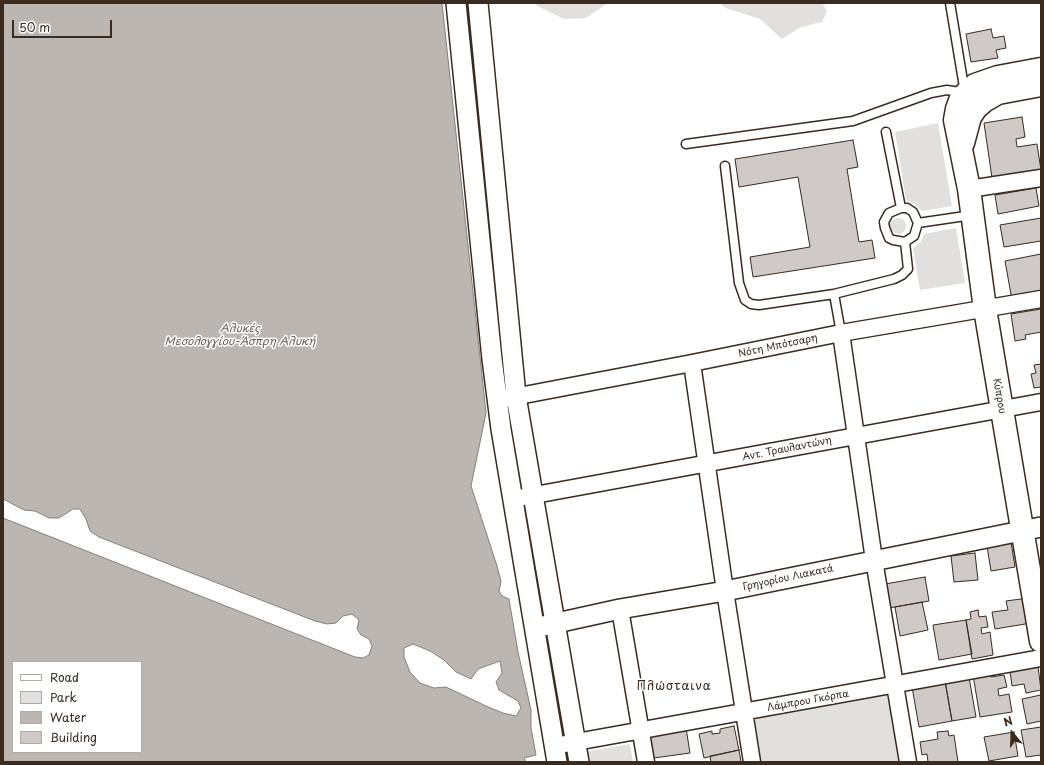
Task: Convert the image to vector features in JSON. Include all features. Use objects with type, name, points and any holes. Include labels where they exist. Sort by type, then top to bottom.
[{"type":"main road","points":[[973,94],[982,82],[998,77],[1041,69]]},
{"type":"main road","points":[[973,94],[998,93],[1041,85]]},
{"type":"main road","name":"Κύπρου","points":[[973,94],[976,108],[970,117],[962,152],[969,189],[985,309],[1001,409],[1032,528],[1041,641]]},
{"type":"street","points":[[456,3],[490,344],[507,398],[533,495],[579,762]]},
{"type":"street","points":[[478,3],[513,499],[556,754]]},
{"type":"street","points":[[969,189],[1041,178]]},
{"type":"street","name":"Νότη Μπότσαρη","points":[[507,398],[841,333],[1041,299]]},
{"type":"street","points":[[841,333],[874,560],[908,762]]},
{"type":"street","points":[[692,363],[725,592],[752,762]]},
{"type":"street","name":"Αντ. Τραυλαντώνη","points":[[513,499],[707,465],[856,435],[1041,402]]},
{"type":"street","name":"Γρηγορίου Λιακατά","points":[[534,628],[620,609],[725,592],[1032,528]]},
{"type":"street","points":[[620,609],[646,762]]},
{"type":"street","name":"Λάμπρου Γκόρπα","points":[[556,754],[576,743],[896,686],[1041,658]]},
{"type":"lane","points":[[686,144],[853,121],[931,93],[947,90],[973,94],[950,3]]},
{"type":"lane","points":[[886,132],[901,208]]},
{"type":"lane","points":[[725,166],[739,283],[745,300],[751,304],[759,305],[834,294],[884,282],[902,275],[908,269],[905,242]]},
{"type":"lane","points":[[901,208],[907,208],[913,212],[918,223],[914,236],[905,242],[892,240],[889,238],[884,222],[890,213],[901,208]]},
{"type":"lane","points":[[918,223],[972,215]]},
{"type":"lane","points":[[834,294],[841,333]]},
{"type":"green space","points":[[536,3],[608,3],[586,18],[564,19],[537,6]]},
{"type":"green space","points":[[719,3],[822,3],[827,11],[822,22],[801,27],[782,39],[760,19],[726,8]]},
{"type":"green space","points":[[938,123],[952,206],[922,211],[906,200],[895,132]]},
{"type":"green space","points":[[898,218],[904,220],[906,226],[904,232],[898,234],[892,232],[890,226],[892,220]]},
{"type":"green space","points":[[956,228],[965,283],[920,290],[913,248],[921,242],[924,234]]},
{"type":"green space","points":[[890,694],[900,762],[760,762],[753,718]]},
{"type":"green space","points":[[630,744],[633,762],[586,762],[584,752]]},
{"type":"water","name":"Αλυκές Μεσολογγίου-Άσπρη Αλυκή","points":[[3,3],[442,3],[486,413],[471,486],[501,581],[499,591],[502,596],[509,599],[518,652],[531,710],[531,728],[536,755],[524,758],[526,762],[3,762],[3,518],[355,657],[363,658],[369,655],[372,646],[369,639],[361,635],[357,629],[359,620],[352,614],[343,616],[336,623],[327,624],[315,621],[99,537],[90,531],[86,519],[80,509],[73,509],[59,518],[49,518],[35,511],[24,510],[3,499]],"holes":[[[413,644],[430,651],[444,660],[456,672],[471,679],[478,669],[500,661],[502,673],[496,682],[499,690],[518,701],[521,708],[516,716],[503,713],[486,706],[446,687],[434,688],[420,683],[410,672],[404,657],[404,648]]]},
{"type":"building","points":[[991,29],[993,38],[1004,36],[1006,48],[996,50],[998,58],[971,62],[966,34]]},
{"type":"building","points":[[1022,117],[1025,137],[1016,139],[1017,147],[1037,144],[1041,170],[992,178],[984,123]]},
{"type":"building","points":[[853,140],[858,167],[847,169],[859,242],[872,240],[875,258],[753,277],[750,257],[810,247],[798,177],[739,187],[735,159]]},
{"type":"building","points":[[1036,188],[1039,206],[998,214],[995,195]]},
{"type":"building","points":[[1041,218],[1041,241],[1004,247],[1000,225]]},
{"type":"building","points":[[1041,254],[1041,295],[1012,300],[1005,261]]},
{"type":"building","points":[[1041,309],[1041,332],[1025,335],[1026,339],[1015,341],[1011,314]]},
{"type":"building","points":[[1041,364],[1041,387],[1034,388],[1031,374],[1036,373],[1034,365]]},
{"type":"building","points":[[1011,542],[1015,567],[991,571],[987,546]]},
{"type":"building","points":[[975,553],[978,580],[954,582],[951,556]]},
{"type":"building","points":[[925,577],[929,601],[889,608],[885,584]]},
{"type":"building","points":[[1028,598],[1031,623],[995,629],[992,612],[1008,610],[1006,601]]},
{"type":"building","points":[[922,602],[928,630],[900,636],[895,607]]},
{"type":"building","points":[[978,610],[979,617],[986,616],[988,627],[981,628],[982,634],[990,632],[993,655],[972,659],[966,620],[971,619],[970,612]]},
{"type":"building","points":[[966,620],[972,654],[939,660],[933,625]]},
{"type":"building","points":[[1038,666],[1041,690],[1026,693],[1024,684],[1012,686],[1010,671]]},
{"type":"building","points":[[990,672],[991,677],[1004,675],[1007,687],[998,689],[999,696],[1009,694],[1012,712],[980,717],[973,675]]},
{"type":"building","points":[[969,677],[976,717],[952,721],[945,681]]},
{"type":"building","points":[[945,681],[952,721],[919,727],[912,687]]},
{"type":"building","points":[[1041,695],[1041,721],[1027,724],[1022,699]]},
{"type":"building","points":[[734,726],[739,750],[704,758],[699,734],[712,731],[712,734],[720,733],[720,729]]},
{"type":"building","points":[[1041,727],[1041,755],[1026,757],[1021,730]]},
{"type":"building","points":[[686,728],[690,753],[654,758],[650,734]]},
{"type":"building","points":[[948,731],[949,736],[954,735],[958,762],[928,762],[927,754],[922,755],[920,742],[938,739],[937,732]]},
{"type":"building","points":[[1014,732],[1018,756],[989,761],[984,737]]},
{"type":"building","points":[[739,750],[741,762],[711,762],[710,756]]},
{"type":"district","name":"Πλώσταινα","points":[[674,687]]}]
